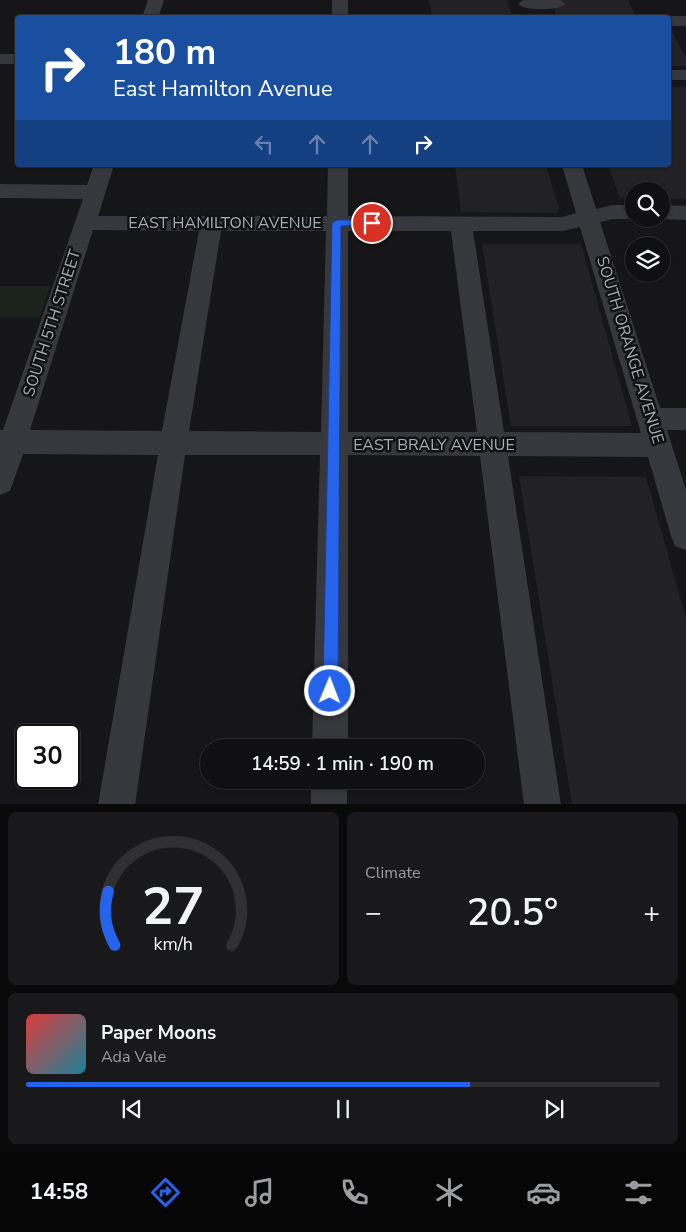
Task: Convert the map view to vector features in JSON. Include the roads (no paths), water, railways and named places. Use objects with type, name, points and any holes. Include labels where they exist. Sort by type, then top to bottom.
[{"type":"street","points":[[151,15],[156,0]]},
{"type":"street","points":[[340,0],[340,15]]},
{"type":"street","points":[[526,7],[558,5]]},
{"type":"street","points":[[671,21],[686,21]]},
{"type":"street","points":[[0,59],[15,59]]},
{"type":"street","points":[[671,75],[686,75]]},
{"type":"street","name":"SOUTH 5TH STREET","points":[[0,482],[6,442],[86,223],[103,167]]},
{"type":"street","points":[[330,739],[338,167]]},
{"type":"street","name":"SOUTH ORANGE AVENUE","points":[[573,167],[686,536]]},
{"type":"street","points":[[0,192],[96,192]]},
{"type":"street","name":"EAST HAMILTON AVENUE","points":[[86,223],[562,224],[614,212],[625,212]]},
{"type":"street","points":[[670,212],[686,213]]},
{"type":"street","points":[[460,223],[542,804]]},
{"type":"street","points":[[116,804],[173,444],[211,224]]},
{"type":"street","name":"EAST BRALY AVENUE","points":[[6,442],[333,445],[492,444],[654,432],[686,419]]},
{"type":"street","points":[[329,789],[329,804]]}]
